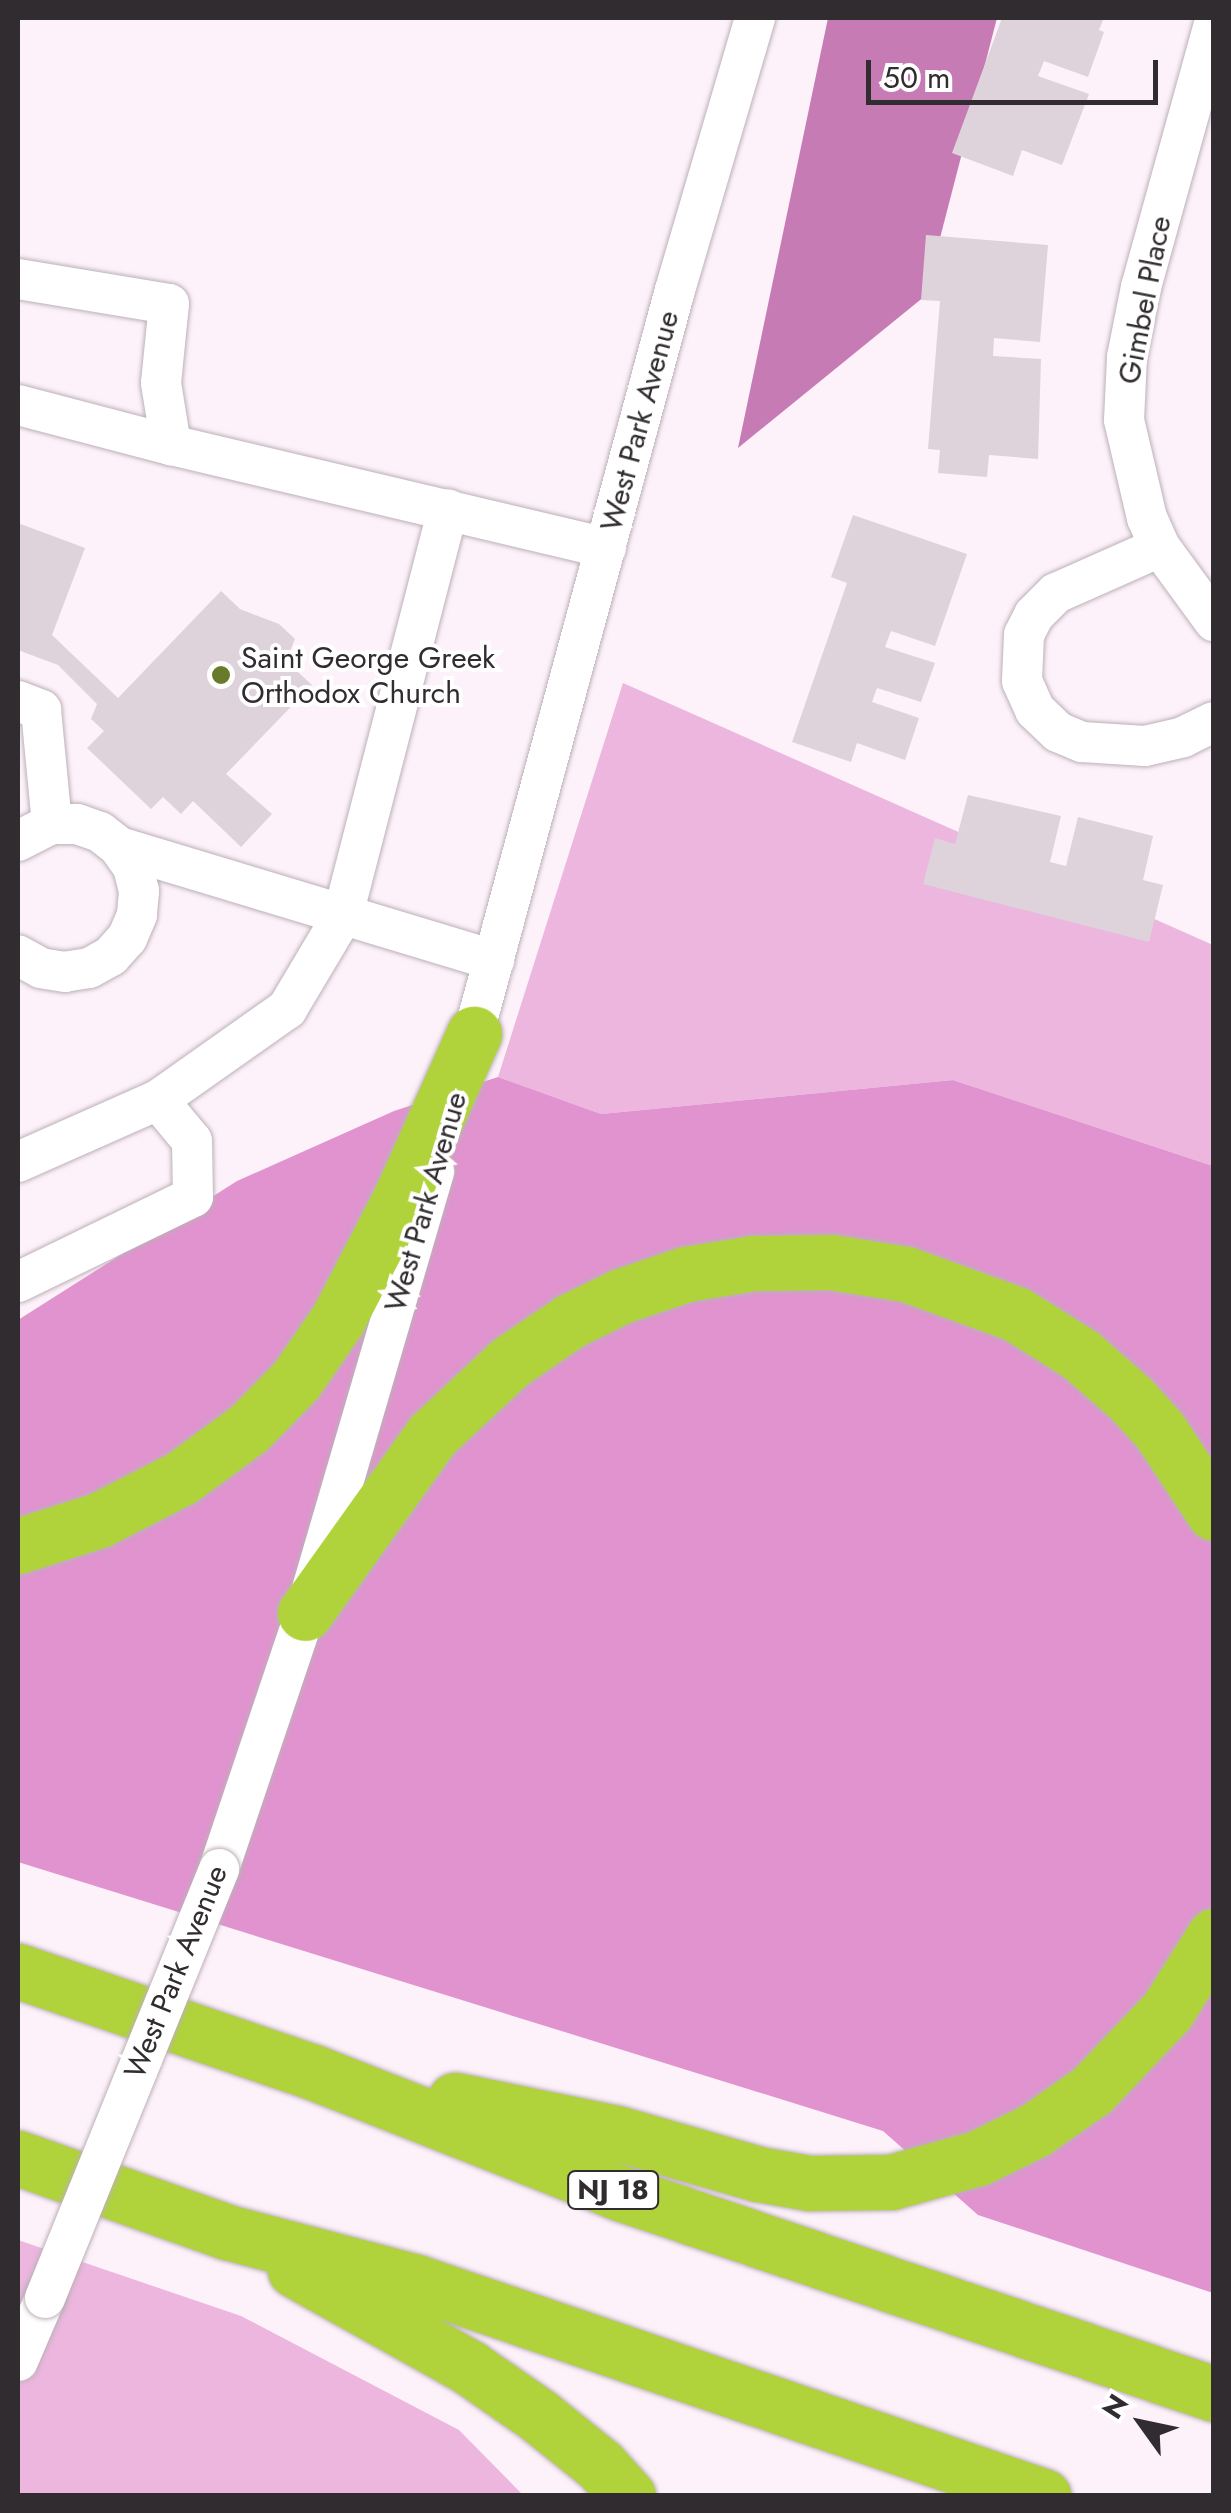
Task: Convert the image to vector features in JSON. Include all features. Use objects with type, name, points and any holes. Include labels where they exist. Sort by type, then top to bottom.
[{"type":"highway","points":[[18,1546],[98,1520],[181,1478],[249,1428],[296,1380],[347,1302],[474,1034]]},
{"type":"highway","points":[[305,1613],[398,1477],[461,1405],[510,1362],[570,1320],[621,1296],[686,1274],[754,1263],[830,1262],[906,1274],[1016,1314],[1080,1354],[1132,1400],[1160,1431],[1214,1513]]},
{"type":"highway","points":[[314,2072],[616,2132],[758,2174],[809,2184],[891,2182],[978,2158],[1035,2130],[1092,2090],[1167,2011],[1214,1936]]},
{"type":"highway","name":"NJ 18","points":[[18,1971],[314,2072],[617,2192],[1214,2394]]},
{"type":"highway","points":[[18,2158],[227,2232],[416,2282],[1043,2496]]},
{"type":"highway","points":[[227,2232],[470,2368],[540,2416],[600,2465],[628,2496]]},
{"type":"street","name":"West Park Avenue","points":[[18,2361],[219,1869],[305,1613],[474,1034],[755,18]]},
{"type":"street","name":"Gimbel Place","points":[[1214,24],[1141,287],[1127,358],[1124,420],[1129,456],[1160,547],[1214,621]]},
{"type":"street","points":[[18,278],[169,304],[161,383],[171,445]]},
{"type":"street","points":[[18,405],[606,548]]},
{"type":"street","points":[[18,1162],[158,1100],[286,1008],[343,916],[448,509]]},
{"type":"street","points":[[1160,547],[1056,593],[1034,615],[1024,635],[1022,680],[1035,710],[1058,732],[1082,742],[1145,746],[1183,737],[1214,722]]},
{"type":"street","points":[[18,701],[41,710],[35,832],[77,824],[100,832],[119,846],[494,960]]},
{"type":"street","points":[[18,955],[41,968],[65,972],[89,968],[111,956],[127,938],[138,903],[133,867],[119,846]]},
{"type":"street","points":[[18,1282],[193,1197],[192,1141],[158,1100]]},
{"type":"shaded area","points":[[828,18],[997,18],[925,296],[738,448]]},
{"type":"shaded area","points":[[623,683],[1213,945],[1213,1166],[953,1080],[601,1114],[498,1077]]},
{"type":"shaded area","points":[[498,1077],[601,1114],[953,1080],[1213,1166],[1213,2293],[978,2215],[883,2131],[18,1862],[18,1320],[237,1181],[394,1111]]},
{"type":"shaded area","points":[[18,2240],[241,2316],[459,2430],[523,2495],[18,2496]]},
{"type":"building","points":[[1002,18],[1104,18],[1099,30],[1104,32],[1088,77],[1044,61],[1038,76],[1089,94],[1062,165],[1022,150],[1013,176],[952,153]]},
{"type":"building","points":[[926,235],[1048,245],[1040,342],[994,338],[993,356],[1041,359],[1038,459],[989,455],[987,477],[938,473],[940,450],[928,449],[940,301],[921,300]]},
{"type":"building","points":[[853,515],[967,554],[935,646],[891,631],[885,647],[935,663],[921,702],[877,688],[872,702],[919,718],[905,760],[857,743],[851,762],[792,742],[847,583],[831,577]]},
{"type":"building","name":"Saint George Greek Orthodox Church","points":[[18,523],[85,548],[52,635],[118,698],[221,591],[240,609],[279,624],[295,639],[286,661],[312,685],[226,774],[272,814],[241,847],[193,801],[181,814],[163,797],[151,809],[87,748],[104,731],[91,719],[97,704],[58,665],[18,650]]},
{"type":"building","points":[[968,795],[1061,816],[1050,862],[1066,866],[1078,817],[1153,836],[1143,880],[1163,885],[1149,942],[923,884],[935,838],[955,844]]},
{"type":"place","name":"Saint George Greek Orthodox Church","points":[[221,675]]}]
